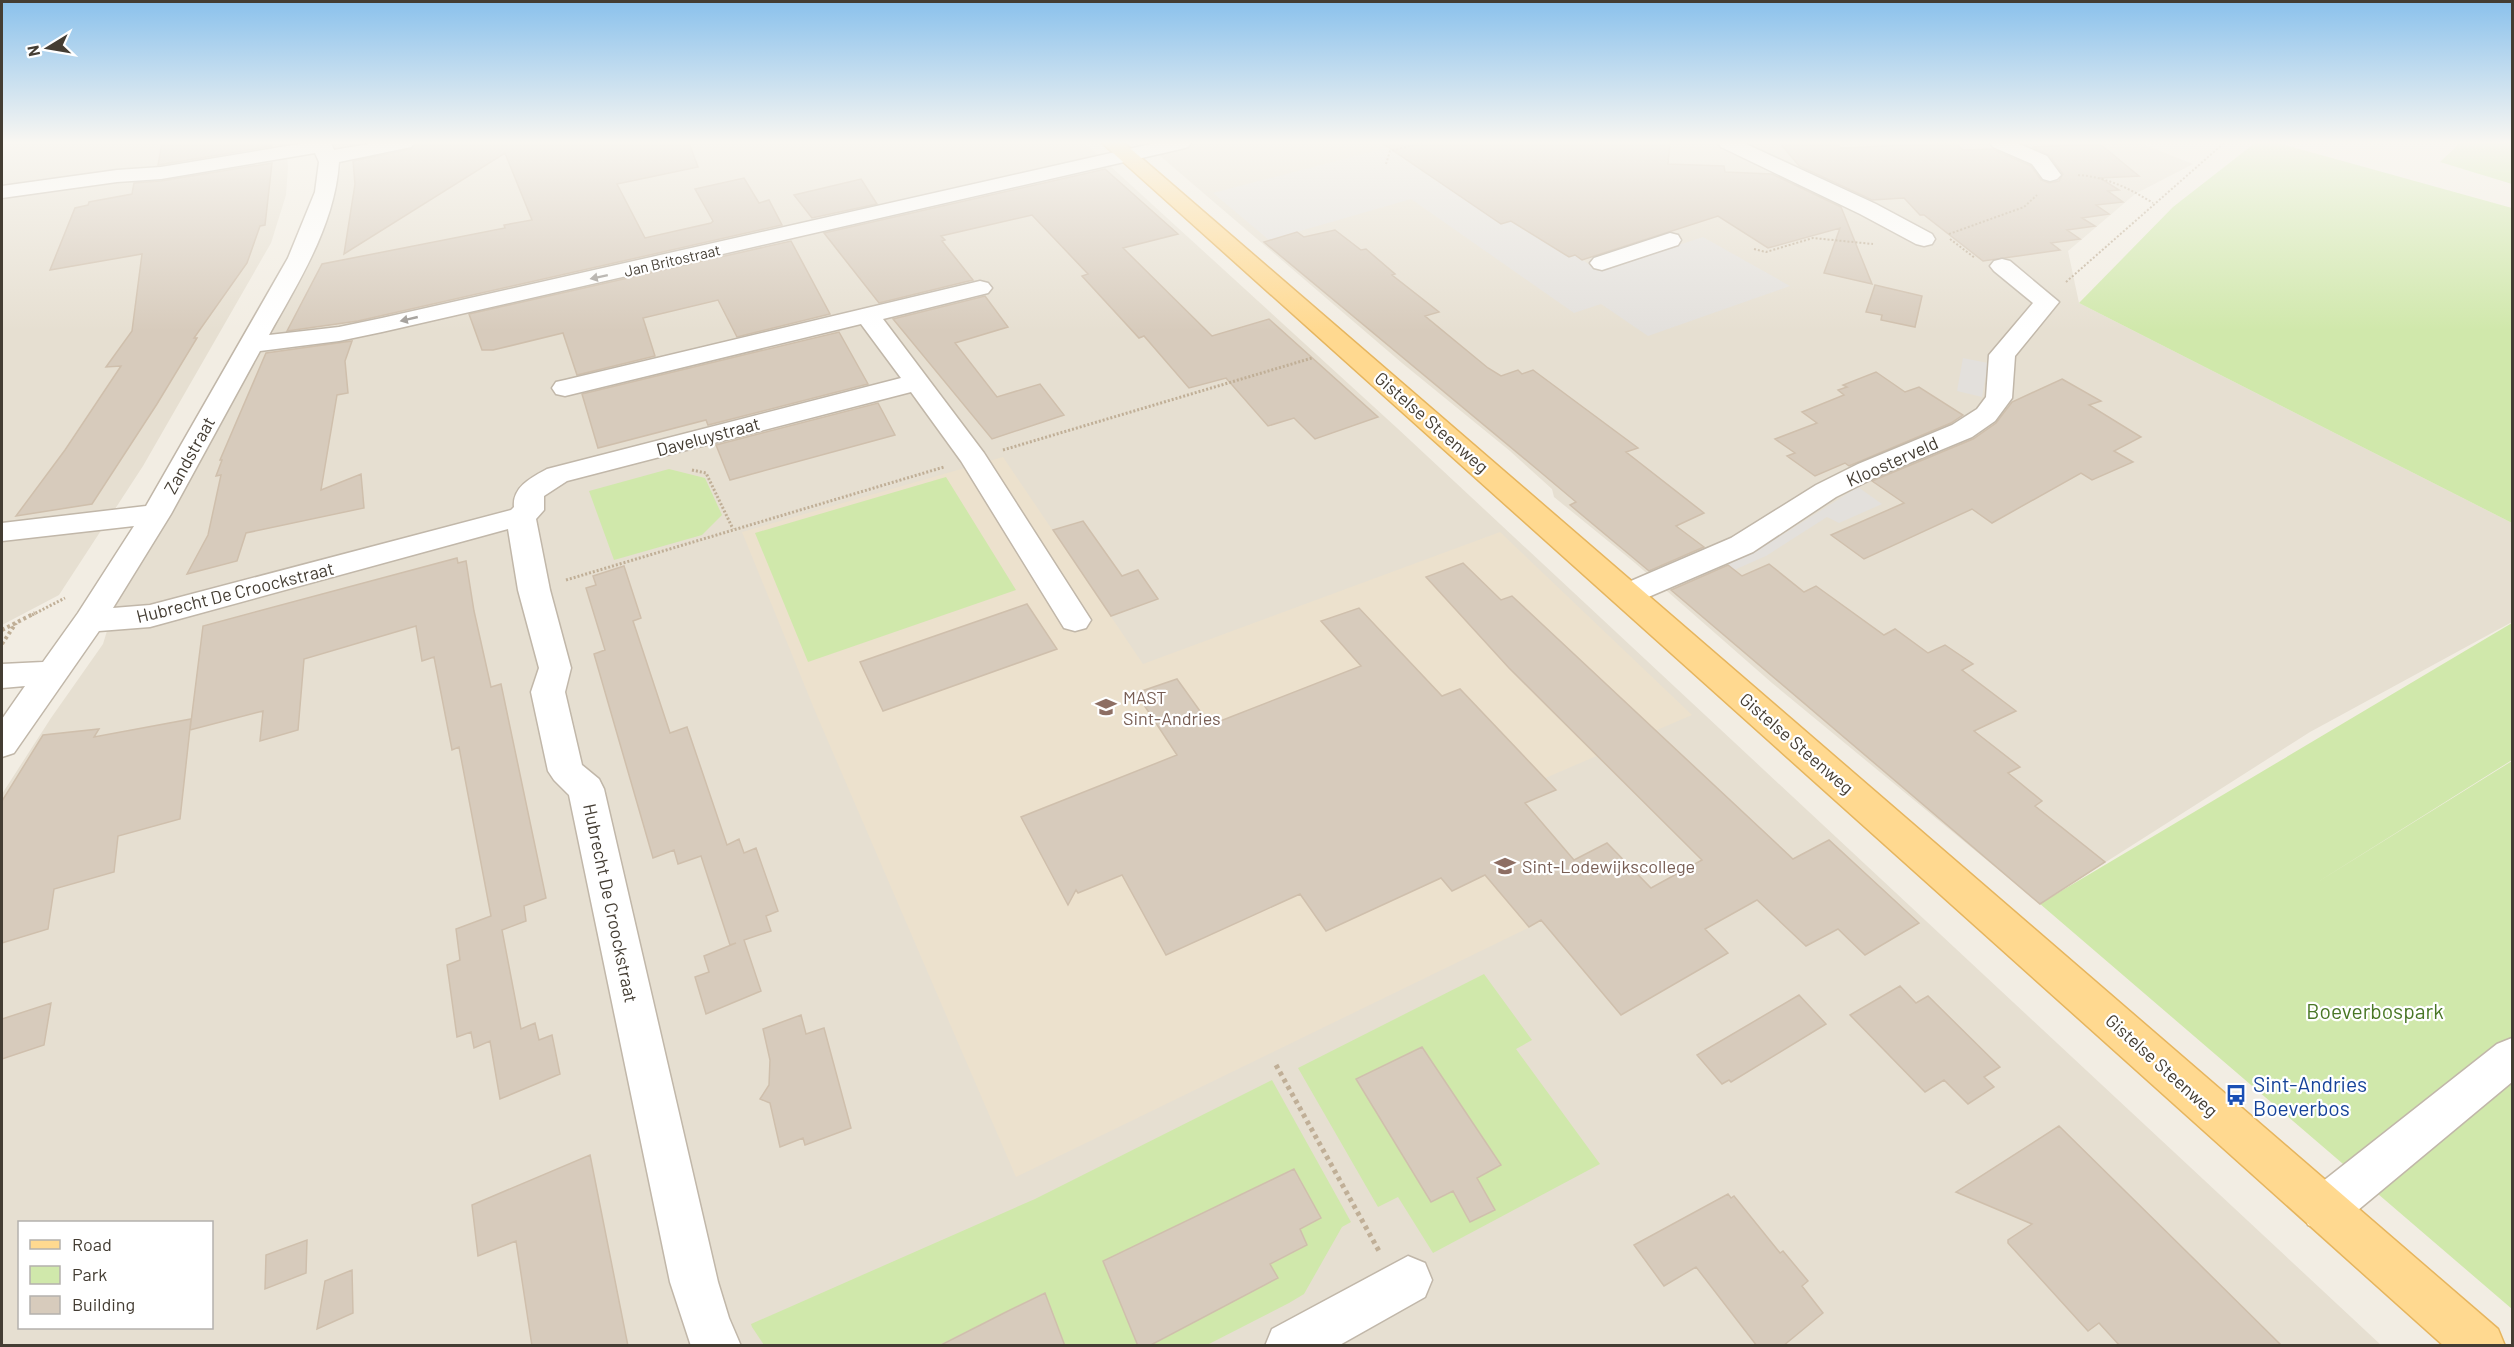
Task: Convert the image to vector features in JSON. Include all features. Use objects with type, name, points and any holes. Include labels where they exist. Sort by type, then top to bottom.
[{"type":"main road","name":"Gistelse Steenweg","points":[[1184,206],[2481,1346]]},
{"type":"street","name":"Zandstraat","points":[[2,744],[89,621],[156,514],[295,266],[321,206]]},
{"type":"street","name":"Jan Britostraat","points":[[249,345],[339,334],[382,325],[881,206]]},
{"type":"street","points":[[1861,206],[1924,239]]},
{"type":"street","points":[[1602,263],[1670,240]]},
{"type":"street","points":[[2002,266],[2047,302]]},
{"type":"street","points":[[565,388],[980,288]]},
{"type":"street","name":"Kloosterveld","points":[[1628,594],[1742,545],[1826,491],[1868,470],[1962,430],[1986,415],[1999,398],[2002,355],[2047,302]]},
{"type":"street","points":[[868,316],[974,459],[1075,620]]},
{"type":"street","name":"Daveluystraat","points":[[521,516],[529,510],[526,501],[532,489],[557,475],[917,382]]},
{"type":"street","points":[[2,532],[156,514]]},
{"type":"street","name":"Hubrecht De Croockstraat","points":[[89,621],[150,616],[521,516],[534,590],[555,668],[548,692],[566,771],[586,789],[693,1282],[707,1326],[717,1346]]},
{"type":"street","points":[[2,676],[51,673]]},
{"type":"street","points":[[2324,1209],[2512,1057]]},
{"type":"street","points":[[1289,1346],[1403,1283]]},
{"type":"path","points":[[2047,302],[2150,206]]},
{"type":"path","points":[[1754,249],[1766,252],[1813,238],[1872,244],[1924,239]]},
{"type":"path","points":[[706,473],[733,529]]},
{"type":"path","points":[[2,630],[70,595]]},
{"type":"path","points":[[2,646],[17,622]]},
{"type":"path","points":[[1276,1065],[1403,1283]]},
{"type":"shaded area","points":[[2,206],[283,206],[271,243],[143,466],[59,595],[2,625]]},
{"type":"shaded area","points":[[332,206],[1154,206],[1397,428],[2381,1345],[2,1345],[2,794],[51,718],[103,644],[117,598],[311,255]]},
{"type":"shaded area","points":[[1218,206],[2121,206],[2068,251],[2079,303],[2512,523],[2512,622],[2310,732],[2040,904],[1772,683],[1635,563],[1554,497],[1552,489],[1510,451],[1402,363]]},
{"type":"shaded area","points":[[1228,206],[1387,206],[1269,240]]},
{"type":"shaded area","points":[[1421,206],[1495,206],[1569,257],[1575,255],[1599,271],[1703,237],[1790,286],[1648,336],[1601,304],[1574,313]]},
{"type":"shaded area","points":[[1963,358],[1988,363],[1982,397],[1957,391]]},
{"type":"shaded area","points":[[1003,457],[1143,664],[1500,532],[1692,715],[1515,791],[1602,892],[1016,1177],[815,711],[742,532]]},
{"type":"shaded area","points":[[1858,487],[1882,504],[1839,523],[1827,517],[1766,556],[1693,588],[1685,581],[1758,550]]},
{"type":"green space","points":[[2504,206],[2512,208],[2512,523],[2079,303],[2173,207]]},
{"type":"green space","points":[[669,469],[705,478],[722,515],[702,535],[614,560],[589,491]]},
{"type":"green space","points":[[946,477],[1016,590],[808,662],[755,533]]},
{"type":"green space","name":"Boeverbospark","points":[[2512,623],[2512,760],[2313,885],[2512,761],[2512,1309],[2032,897],[2041,903]]},
{"type":"green space","points":[[1484,974],[1532,1040],[1516,1049],[1600,1164],[1433,1253],[1398,1197],[1378,1207],[1298,1068]],"holes":[[[1422,1047],[1501,1165],[1431,1202],[1356,1079]]]},
{"type":"green space","points":[[1272,1080],[1351,1222],[1342,1227],[1304,1294],[1207,1345],[1149,1345],[1277,1278],[1270,1264],[1307,1245],[1300,1229],[1321,1218],[1294,1169],[1104,1261],[1138,1345],[1065,1345],[1044,1293],[939,1345],[764,1345],[752,1327],[751,1324],[1035,1199]]},
{"type":"building","points":[[84,206],[267,206],[265,225],[260,226],[247,263],[194,338],[197,338],[157,404],[92,504],[16,516],[65,450],[121,366],[106,367],[132,331],[142,254],[50,270],[75,208]]},
{"type":"building","points":[[352,206],[421,206],[344,254]]},
{"type":"building","points":[[526,206],[628,206],[645,238],[711,223],[713,221],[704,206],[772,206],[782,225],[358,321],[287,331],[322,264],[505,228],[504,225],[532,220]]},
{"type":"building","points":[[802,206],[868,206],[812,218]]},
{"type":"building","points":[[943,206],[1146,206],[1178,234],[1123,248],[1212,336],[1269,319],[1378,417],[1315,439],[1294,418],[1268,426],[1226,378],[1189,388],[1144,336],[1139,338],[1082,276],[1088,274],[1032,215],[941,236],[945,240],[942,241],[973,280],[879,303],[824,233]]},
{"type":"building","points":[[1474,206],[1839,206],[1872,284],[1824,273],[1840,228],[1768,248],[1718,216],[1582,260],[1575,255],[1569,257],[1511,221],[1501,224]]},
{"type":"building","points":[[1911,206],[2097,206],[2109,214],[2082,218],[2095,226],[2067,230],[2080,239],[2051,243],[2060,250],[1983,261],[1924,215],[1920,215]]},
{"type":"building","points":[[1335,230],[1361,250],[1366,249],[1395,274],[1392,275],[1439,312],[1425,316],[1488,368],[1501,376],[1518,370],[1522,374],[1533,370],[1638,448],[1626,452],[1704,513],[1676,526],[1704,547],[1649,571],[1570,505],[1576,502],[1264,242],[1297,232],[1304,237]]},
{"type":"building","points":[[791,241],[830,314],[737,337],[718,300],[643,318],[655,356],[577,375],[563,333],[493,350],[482,350],[469,314]]},
{"type":"building","points":[[1875,285],[1922,296],[1915,327],[1881,320],[1882,315],[1866,312]]},
{"type":"building","points":[[985,296],[1008,327],[955,343],[997,397],[1040,384],[1064,415],[992,439],[893,319]]},
{"type":"building","points":[[839,332],[868,384],[708,425],[706,420],[598,448],[582,394]]},
{"type":"building","points":[[352,341],[345,361],[348,393],[337,395],[321,490],[361,474],[364,508],[246,533],[237,561],[187,574],[208,535],[221,475],[216,476],[222,460],[220,460],[266,353]]},
{"type":"building","points":[[1876,372],[1905,392],[1919,387],[1963,415],[1951,423],[1849,466],[1845,463],[1815,476],[1787,456],[1795,453],[1775,439],[1817,423],[1802,412],[1844,395],[1838,390],[1847,387],[1843,385]]},
{"type":"building","points":[[2062,379],[2101,401],[2089,405],[2141,437],[2114,451],[2133,462],[2092,480],[2081,473],[1992,523],[1972,509],[1864,559],[1831,535],[1904,503],[1872,481],[1973,439],[1996,423],[2012,402]]},
{"type":"building","points":[[878,403],[895,435],[730,480],[716,445]]},
{"type":"building","points":[[1083,521],[1122,576],[1138,570],[1158,599],[1111,616],[1053,530]]},
{"type":"building","points":[[457,558],[458,563],[466,561],[474,611],[491,687],[501,684],[546,898],[524,906],[526,921],[502,930],[521,1029],[535,1023],[539,1040],[552,1035],[560,1074],[500,1099],[490,1041],[474,1048],[471,1032],[457,1037],[447,965],[460,960],[456,929],[491,916],[459,747],[452,750],[434,657],[422,661],[416,626],[304,659],[298,730],[260,741],[263,711],[190,730],[203,626]]},
{"type":"building","points":[[1463,563],[1501,600],[1512,596],[1793,859],[1829,840],[1919,923],[1865,955],[1838,929],[1806,946],[1757,900],[1705,929],[1728,953],[1621,1015],[1541,920],[1529,927],[1485,875],[1452,891],[1441,878],[1326,931],[1300,894],[1166,955],[1122,875],[1078,893],[1076,890],[1068,905],[1021,817],[1177,755],[1136,693],[1177,679],[1210,725],[1361,666],[1321,621],[1359,608],[1442,696],[1460,689],[1556,790],[1525,803],[1574,860],[1607,843],[1651,888],[1702,860],[1509,668],[1426,577]]},
{"type":"building","points":[[1769,564],[1804,592],[1816,586],[1884,635],[1895,629],[1928,653],[1945,645],[1973,664],[1962,670],[2016,711],[1974,731],[2020,767],[2008,773],[2042,801],[2035,806],[2105,862],[2040,904],[1671,590],[1728,565],[1742,576]]},
{"type":"building","points":[[624,566],[641,618],[633,621],[670,733],[687,727],[727,845],[739,839],[744,853],[756,848],[778,911],[766,916],[771,931],[744,940],[761,991],[706,1014],[695,977],[709,972],[704,956],[736,943],[730,945],[701,856],[678,864],[674,850],[653,858],[594,654],[605,650],[586,588],[596,585],[593,576]]},
{"type":"building","points":[[1027,604],[1057,649],[883,711],[860,662]]},
{"type":"building","points":[[191,719],[180,819],[118,836],[114,872],[54,889],[48,929],[2,943],[2,801],[43,735],[99,729],[94,737]]},
{"type":"building","points":[[1900,986],[1916,1003],[1928,996],[2000,1067],[1984,1077],[1994,1087],[1968,1104],[1944,1080],[1925,1092],[1850,1015]]},
{"type":"building","points":[[1799,995],[1826,1024],[1731,1082],[1729,1080],[1722,1084],[1697,1055]]},
{"type":"building","points":[[51,1003],[44,1045],[2,1059],[2,1019]]},
{"type":"building","points":[[801,1015],[806,1034],[824,1028],[851,1128],[805,1145],[803,1138],[780,1147],[770,1103],[760,1099],[769,1085],[770,1060],[763,1029]]},
{"type":"building","points":[[1422,1047],[1501,1165],[1477,1178],[1495,1210],[1470,1222],[1453,1191],[1431,1202],[1356,1079]]},
{"type":"building","points":[[2059,1126],[2282,1346],[2120,1346],[2099,1323],[2088,1331],[2008,1243],[2008,1240],[2032,1224],[1956,1192]]},
{"type":"building","points":[[590,1155],[628,1346],[532,1346],[516,1241],[478,1256],[472,1205]]},
{"type":"building","points":[[1294,1169],[1321,1218],[1300,1229],[1307,1245],[1270,1264],[1278,1278],[1149,1346],[1138,1346],[1103,1261]]},
{"type":"building","points":[[1728,1194],[1731,1198],[1734,1196],[1780,1253],[1783,1251],[1808,1281],[1802,1286],[1823,1313],[1783,1346],[1757,1346],[1696,1267],[1664,1286],[1634,1245]]},
{"type":"building","points":[[307,1240],[306,1273],[265,1289],[266,1255]]},
{"type":"building","points":[[352,1270],[353,1313],[317,1329],[325,1281]]},
{"type":"building","points":[[1045,1293],[1065,1346],[939,1346],[1006,1312]]},
{"type":"place","name":"MAST Sint-Andries","points":[[1106,707]]},
{"type":"place","name":"Sint-Lodewijkscollege","points":[[1505,866]]},
{"type":"place","name":"Sint-Andries Boeverbos","points":[[2236,1095]]}]
